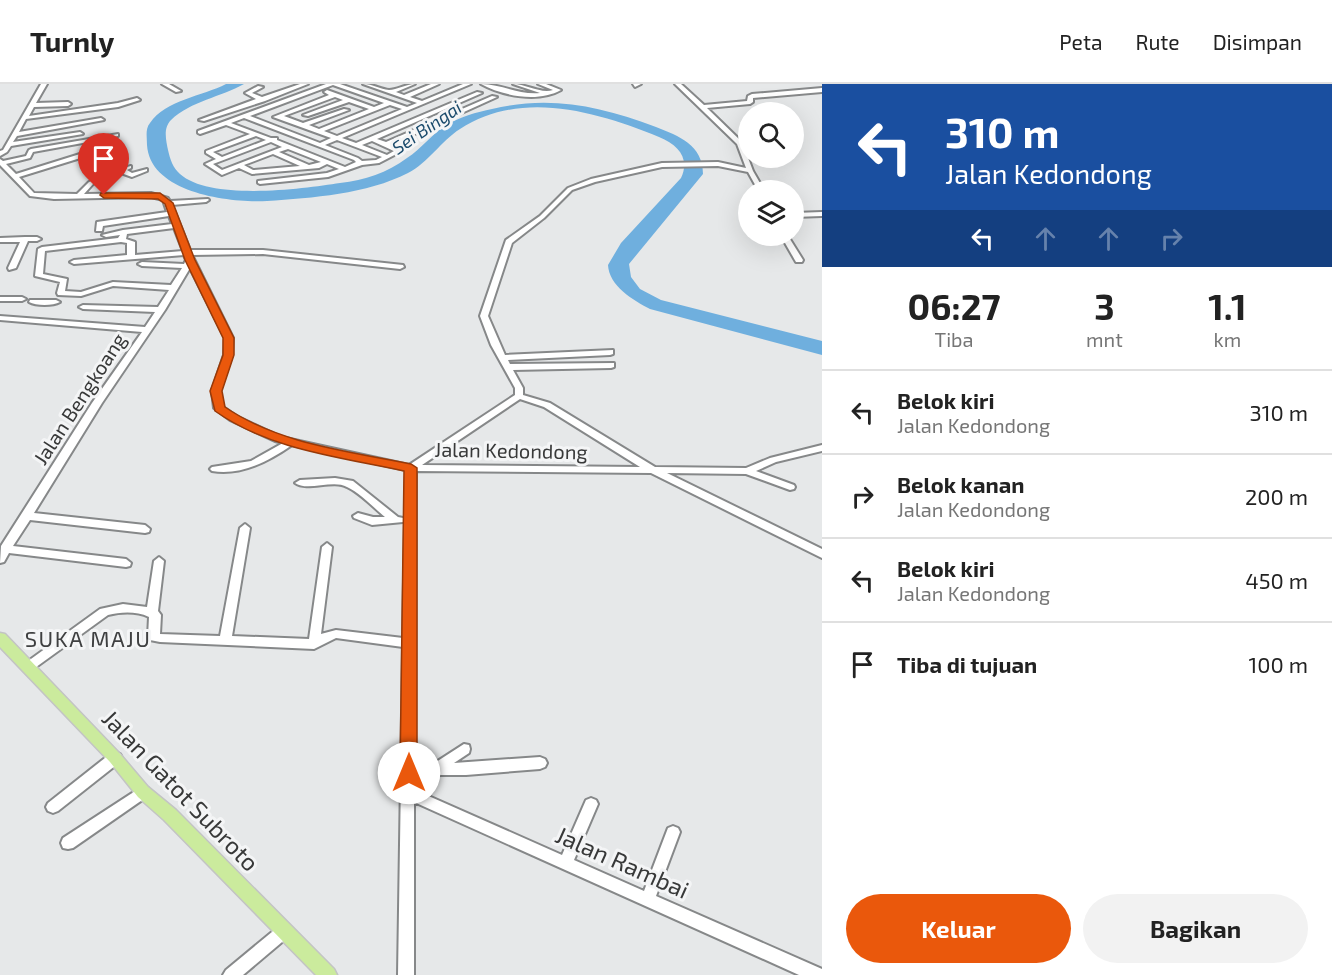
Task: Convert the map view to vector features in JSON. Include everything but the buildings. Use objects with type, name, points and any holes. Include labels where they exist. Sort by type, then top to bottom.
[{"type":"main road","name":"Jalan Gatot Subroto","points":[[0,638],[115,758],[143,792],[170,815],[283,932],[328,975]]},
{"type":"street","points":[[1,159],[44,84]]},
{"type":"street","points":[[165,84],[178,91]]},
{"type":"street","points":[[277,84],[290,89]]},
{"type":"street","points":[[202,120],[304,84]]},
{"type":"street","points":[[200,132],[333,84],[408,109]]},
{"type":"street","points":[[349,88],[365,84],[422,103]]},
{"type":"street","points":[[378,88],[387,84]]},
{"type":"street","points":[[391,92],[412,84]]},
{"type":"street","points":[[405,97],[436,84]]},
{"type":"street","points":[[320,145],[468,84]]},
{"type":"street","points":[[484,84],[496,85],[526,96],[549,94],[558,89],[546,84]]},
{"type":"street","points":[[516,84],[549,94]]},
{"type":"street","points":[[678,84],[740,142],[755,180]]},
{"type":"street","points":[[275,94],[261,86],[248,93],[277,104]]},
{"type":"street","points":[[788,86],[796,92]]},
{"type":"street","points":[[461,87],[505,101]]},
{"type":"street","points":[[317,90],[375,109]]},
{"type":"street","points":[[703,107],[749,103],[752,101],[750,96],[822,90]]},
{"type":"street","points":[[356,146],[479,93]]},
{"type":"street","points":[[261,122],[334,95]]},
{"type":"street","points":[[385,145],[494,97]]},
{"type":"street","points":[[24,118],[127,103],[137,99]]},
{"type":"street","points":[[306,115],[349,100]]},
{"type":"street","points":[[320,131],[389,103]]},
{"type":"street","points":[[32,105],[68,104]]},
{"type":"street","points":[[332,105],[360,115]]},
{"type":"street","points":[[293,110],[319,121]]},
{"type":"street","points":[[303,125],[346,110]]},
{"type":"street","points":[[394,115],[426,126]]},
{"type":"street","points":[[245,116],[320,145],[361,164]]},
{"type":"street","points":[[278,116],[385,156]]},
{"type":"street","points":[[14,135],[101,120]]},
{"type":"street","points":[[227,123],[345,169]]},
{"type":"street","points":[[8,145],[80,134]]},
{"type":"street","points":[[221,159],[208,152],[256,134]]},
{"type":"street","points":[[233,179],[207,165],[290,134]]},
{"type":"street","points":[[1,159],[28,157],[32,152],[116,135]]},
{"type":"street","points":[[260,182],[328,175],[361,164],[373,163],[399,150],[371,138]]},
{"type":"street","points":[[15,176],[101,150],[89,140]]},
{"type":"street","points":[[222,173],[287,147]]},
{"type":"street","points":[[273,152],[308,167]]},
{"type":"street","points":[[252,172],[287,158]]},
{"type":"street","points":[[1,159],[32,195],[160,196],[169,203],[206,200]]},
{"type":"street","points":[[239,165],[252,172],[319,166],[326,162]]},
{"type":"street","points":[[519,396],[519,388],[489,332],[484,316],[509,242],[543,217],[563,194],[583,183],[653,166],[713,164],[750,171]]},
{"type":"street","points":[[79,196],[91,183],[129,167]]},
{"type":"street","points":[[121,170],[132,175],[145,171]]},
{"type":"street","name":"Jalan Kedondong","points":[[169,203],[188,260],[230,345],[216,391],[219,408],[233,418],[289,442],[411,468],[654,471],[747,471],[773,460],[822,448]]},
{"type":"street","points":[[804,215],[822,214]]},
{"type":"street","points":[[140,224],[174,219]]},
{"type":"street","points":[[131,256],[131,242],[122,236],[102,232],[100,224],[174,219]]},
{"type":"street","points":[[50,313],[61,293],[64,280],[39,275],[42,249],[98,244],[174,219]]},
{"type":"street","points":[[0,233],[37,238]]},
{"type":"street","points":[[0,240],[27,235]]},
{"type":"street","points":[[12,268],[27,235]]},
{"type":"street","points":[[98,244],[99,254]]},
{"type":"street","points":[[791,246],[799,260]]},
{"type":"street","points":[[142,264],[263,252],[400,267]]},
{"type":"street","points":[[74,262],[131,256],[188,260]]},
{"type":"street","name":"Jalan Bengkoang","points":[[3,554],[161,310],[188,260]]},
{"type":"street","points":[[61,293],[81,294],[113,284],[174,288]]},
{"type":"street","points":[[0,299],[22,299]]},
{"type":"street","points":[[33,302],[56,302]]},
{"type":"street","points":[[83,307],[161,310]]},
{"type":"street","points":[[0,318],[146,330]]},
{"type":"street","points":[[506,362],[610,352]]},
{"type":"street","points":[[506,362],[611,365]]},
{"type":"street","points":[[406,975],[411,468],[519,396]]},
{"type":"street","points":[[519,396],[547,405],[654,471],[822,554]]},
{"type":"street","points":[[214,470],[261,462],[289,442]]},
{"type":"street","points":[[747,471],[790,487]]},
{"type":"street","points":[[300,483],[349,483],[396,520]]},
{"type":"street","points":[[26,516],[145,529]]},
{"type":"street","points":[[358,516],[372,521],[412,519]]},
{"type":"street","points":[[225,640],[245,528]]},
{"type":"street","points":[[314,644],[327,547]]},
{"type":"street","points":[[3,554],[126,563]]},
{"type":"street","points":[[159,561],[152,612],[155,615],[154,637],[314,644],[327,636],[336,634],[409,643]]},
{"type":"street","points":[[28,667],[107,610],[116,608],[152,612]]},
{"type":"street","points":[[436,769],[464,749]]},
{"type":"street","points":[[52,807],[115,758]]},
{"type":"street","points":[[409,773],[436,769],[466,770],[540,763]]},
{"type":"street","points":[[68,843],[143,792]]},
{"type":"street","name":"Jalan Rambai","points":[[408,793],[817,975]]},
{"type":"street","points":[[566,863],[591,804]]},
{"type":"street","points":[[648,900],[673,832]]},
{"type":"street","points":[[231,975],[283,932]]},
{"type":"water","name":"Sei Bingai","points":[[226,84],[244,84],[188,108],[168,123],[166,130],[168,150],[175,169],[194,182],[212,188],[281,190],[367,178],[399,163],[440,130],[462,117],[513,105],[555,103],[595,108],[673,134],[694,149],[702,164],[703,174],[629,264],[631,277],[640,289],[661,300],[822,341],[822,355],[650,309],[617,286],[609,273],[608,265],[621,243],[681,178],[684,165],[681,153],[666,140],[585,113],[534,107],[509,110],[484,117],[460,129],[415,169],[375,186],[339,194],[302,198],[267,201],[233,200],[194,192],[176,184],[162,174],[151,161],[147,145],[147,128],[157,115],[185,99]]},
{"type":"district","name":"SUKA MAJU","points":[[88,639]]},
{"type":"route","points":[[104,195],[160,196],[169,203],[190,260],[229,338],[228,355],[216,391],[219,408],[233,418],[278,439],[411,468],[409,773]]}]
